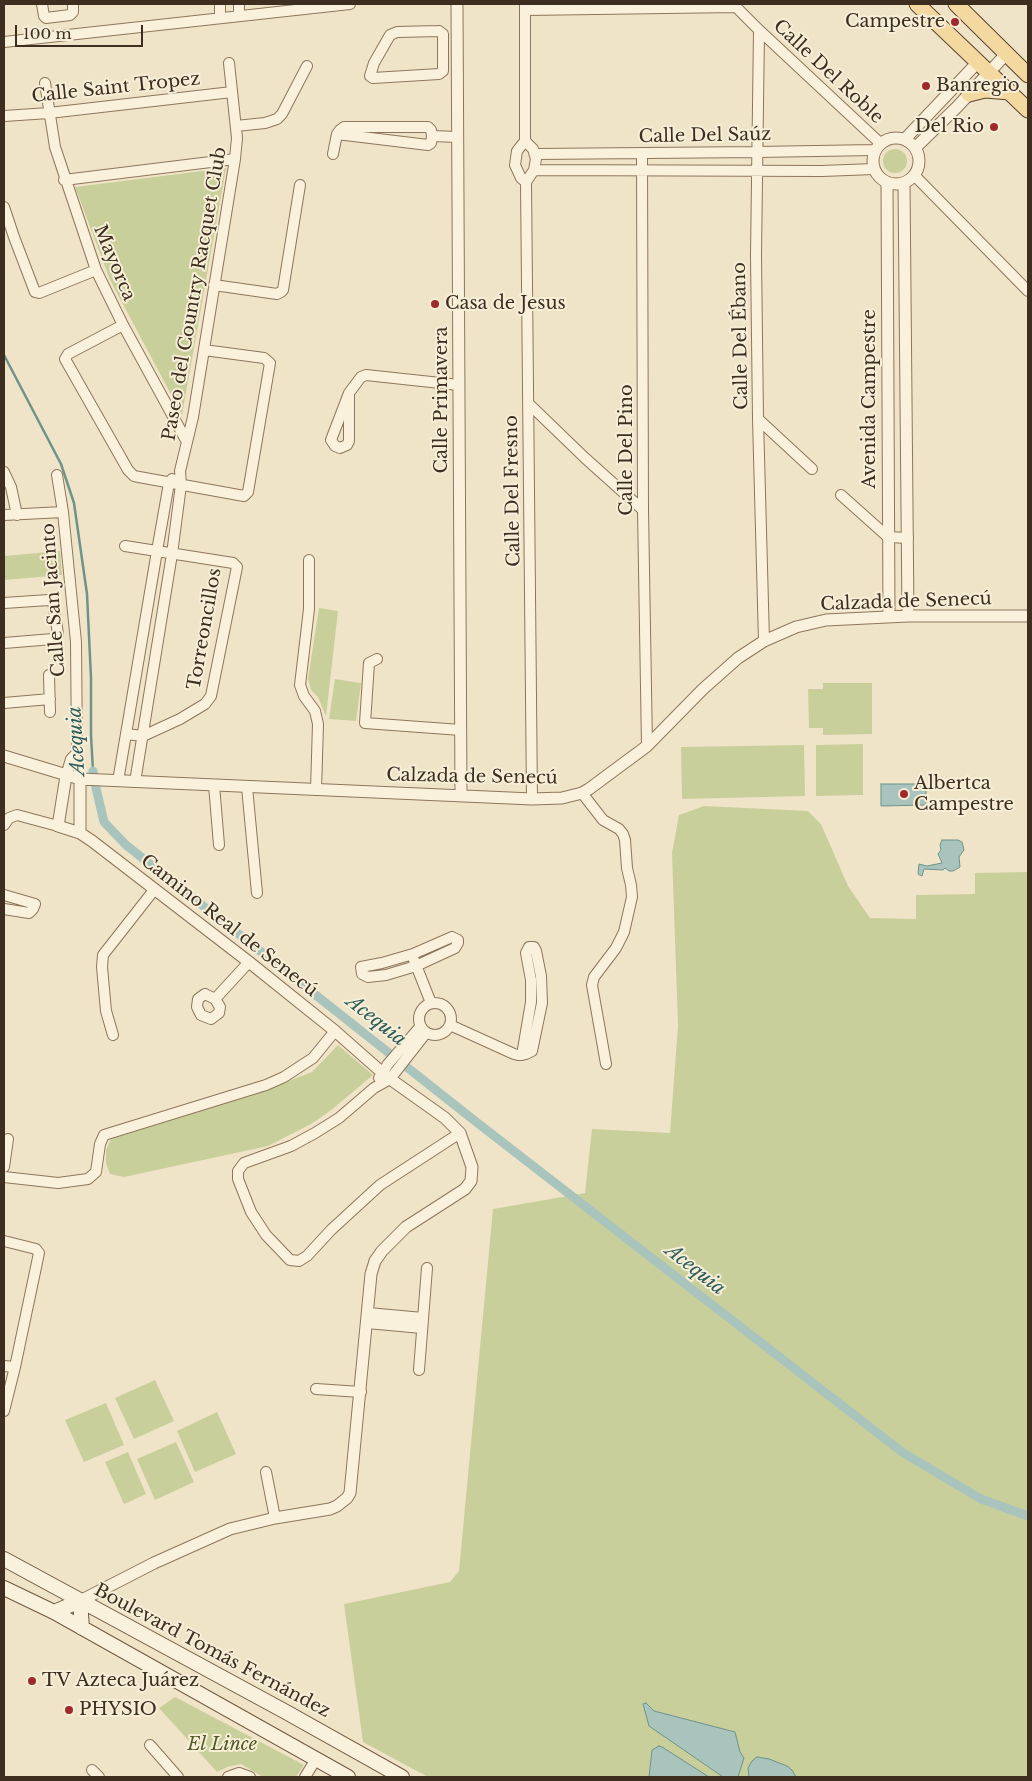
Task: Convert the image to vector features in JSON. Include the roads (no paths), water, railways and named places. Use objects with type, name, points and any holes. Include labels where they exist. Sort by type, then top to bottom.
[{"type":"main road","points":[[917,4],[1028,110]]},
{"type":"main road","points":[[956,4],[1028,75]]},
{"type":"main road","points":[[969,94],[985,90],[1010,92]]},
{"type":"main road","name":"Boulevard Tomás Fernández","points":[[4,1559],[80,1602],[286,1712],[399,1776]]},
{"type":"main road","points":[[4,1588],[54,1612],[348,1777]]},
{"type":"main road","points":[[54,1612],[80,1602],[82,1628]]},
{"type":"street","points":[[42,4],[44,17],[46,18],[58,18],[72,14],[73,4]]},
{"type":"street","points":[[220,4],[220,17]]},
{"type":"street","points":[[239,4],[239,15]]},
{"type":"street","points":[[4,42],[350,4]]},
{"type":"street","name":"Calle Primavera","points":[[457,4],[461,796]]},
{"type":"street","points":[[526,7],[734,5]]},
{"type":"street","name":"Calle Del Roble","points":[[734,5],[878,146]]},
{"type":"street","name":"Calle Del Fresno","points":[[526,7],[525,141],[516,151],[515,165],[521,178],[526,182],[532,800]]},
{"type":"street","points":[[58,18],[60,36]]},
{"type":"street","name":"Calle Del Ébano","points":[[759,30],[756,255],[764,641]]},
{"type":"street","points":[[440,31],[443,34],[443,52],[442,71],[439,74],[373,78],[370,75],[388,36],[397,32],[440,31]]},
{"type":"street","points":[[443,52],[457,52]]},
{"type":"street","points":[[915,148],[1006,54]]},
{"type":"street","points":[[905,139],[978,62]]},
{"type":"street","name":"Paseo del Country Racquet Club","points":[[135,782],[172,554],[181,485],[180,471],[188,442],[235,160],[237,138],[229,63]]},
{"type":"street","points":[[236,126],[265,123],[277,119],[282,114],[307,66]]},
{"type":"street","name":"Mayorca","points":[[45,84],[48,113],[64,180],[96,270],[123,325],[188,442]]},
{"type":"street","name":"Calle Saint Tropez","points":[[4,116],[48,113],[232,92]]},
{"type":"street","points":[[332,154],[337,134],[344,128],[428,127],[431,130],[432,136],[431,143],[428,144],[337,134]]},
{"type":"street","points":[[432,136],[458,137]]},
{"type":"street","points":[[892,138],[905,139],[915,148],[919,162],[914,175],[904,182],[892,184],[877,174],[872,162],[878,146],[892,138]]},
{"type":"street","points":[[525,141],[535,154],[534,170],[526,182]]},
{"type":"street","name":"Calle Del Saúz","points":[[535,154],[757,152],[878,146]]},
{"type":"street","name":"Calle Del Pino","points":[[642,153],[643,510],[647,746]]},
{"type":"street","points":[[64,180],[235,160]]},
{"type":"street","name":"Calle Del Saúz","points":[[534,170],[874,169]]},
{"type":"street","points":[[914,175],[1028,292]]},
{"type":"street","name":"Avenida Campestre","points":[[887,182],[889,617]]},
{"type":"street","name":"Avenida Campestre","points":[[904,182],[908,616]]},
{"type":"street","points":[[214,285],[277,294],[283,290],[300,185]]},
{"type":"street","points":[[4,207],[35,292],[39,293],[96,270]]},
{"type":"street","points":[[886,238],[904,238]]},
{"type":"street","points":[[123,325],[68,354],[66,361],[128,470],[134,476],[242,497],[247,495],[270,363],[264,358],[204,350]]},
{"type":"street","points":[[888,356],[906,356]]},
{"type":"street","points":[[349,394],[359,378],[366,374],[459,385]]},
{"type":"street","points":[[528,403],[643,510]]},
{"type":"street","points":[[758,419],[812,469]]},
{"type":"street","name":"Paseo del Country Racquet Club","points":[[169,483],[180,471]]},
{"type":"street","points":[[4,472],[11,488],[17,515]]},
{"type":"street","name":"Calle San Jacinto","points":[[56,475],[63,512],[74,622],[77,752],[80,779]]},
{"type":"street","points":[[118,781],[169,483]]},
{"type":"street","points":[[841,495],[888,537],[908,538]]},
{"type":"street","points":[[888,500],[907,502]]},
{"type":"street","points":[[4,515],[63,512]]},
{"type":"street","points":[[125,546],[172,554]]},
{"type":"street","name":"Torreoncillos","points":[[143,736],[180,719],[205,704],[211,696],[237,567],[233,563],[172,554]]},
{"type":"street","points":[[309,560],[309,609],[300,685],[304,696],[315,711],[318,724],[316,790]]},
{"type":"street","points":[[4,604],[53,601],[58,634],[53,639],[4,643]]},
{"type":"street","name":"Calzada de Senecú","points":[[4,756],[80,779],[532,800],[562,798],[582,793],[647,746],[703,689],[738,658],[764,641],[796,627],[826,620],[908,616],[1028,616]]},
{"type":"street","points":[[56,623],[74,622]]},
{"type":"street","points":[[377,659],[369,663],[365,723],[461,730]]},
{"type":"street","points":[[49,675],[50,712]]},
{"type":"street","points":[[4,703],[50,699]]},
{"type":"street","points":[[126,734],[143,736]]},
{"type":"street","name":"Calle San Jacinto","points":[[66,776],[71,759],[77,752]]},
{"type":"street","points":[[4,825],[9,818],[17,815],[58,826],[66,776]]},
{"type":"street","points":[[80,779],[80,833]]},
{"type":"street","points":[[214,785],[219,845]]},
{"type":"street","points":[[248,787],[257,893]]},
{"type":"street","points":[[582,793],[603,820],[619,829],[623,834],[631,885],[632,897],[624,932],[616,948],[594,977],[592,985],[606,1064]]},
{"type":"street","name":"Camino Real de Senecú","points":[[58,826],[80,833],[249,962],[335,1031],[390,1071],[460,1133],[472,1167],[471,1180],[465,1189],[406,1227],[382,1251],[375,1261],[371,1274],[350,1493],[346,1498],[330,1509],[275,1518],[230,1529],[154,1563],[80,1602]]},
{"type":"street","points":[[113,1035],[106,1011],[102,967],[103,955],[154,890]]},
{"type":"street","points":[[4,895],[35,904],[29,913],[4,909]]},
{"type":"street","points":[[452,937],[458,940],[455,948],[416,966],[368,977],[362,974],[361,967],[413,954],[452,937]]},
{"type":"street","points":[[413,954],[431,1003]]},
{"type":"street","points":[[215,999],[249,962]]},
{"type":"street","points":[[431,1003],[439,1003],[447,1008],[451,1016],[450,1025],[444,1033],[430,1036],[423,1030],[418,1017],[419,1013],[425,1006],[431,1003]]},
{"type":"street","points":[[450,1025],[514,1054],[522,1055],[536,1003]]},
{"type":"street","points":[[423,1030],[374,1088],[339,1118],[291,1146],[244,1163],[239,1168],[238,1179],[251,1212],[266,1235],[290,1260],[299,1261],[307,1256],[331,1230],[380,1185],[460,1133]]},
{"type":"street","points":[[4,1177],[58,1183],[88,1179],[96,1172],[100,1144],[104,1135],[266,1085],[284,1077],[313,1058],[335,1031]]},
{"type":"street","points":[[4,1167],[8,1139]]},
{"type":"street","points":[[4,1241],[36,1249],[39,1253],[4,1411]]},
{"type":"street","points":[[419,1370],[427,1268]]},
{"type":"street","points":[[368,1318],[423,1323]]},
{"type":"street","points":[[4,1366],[15,1368]]},
{"type":"street","points":[[316,1389],[361,1392]]},
{"type":"street","points":[[266,1472],[275,1518]]},
{"type":"street","points":[[150,1745],[178,1777]]},
{"type":"street","points":[[306,1777],[316,1760]]},
{"type":"street","points":[[228,1777],[239,1773],[250,1777]]},
{"type":"water","name":"Albertca Campestre","points":[[881,784],[926,784],[926,805],[881,806]]},
{"type":"water","points":[[942,840],[958,840],[962,842],[964,850],[959,857],[960,867],[953,871],[945,868],[943,870],[924,869],[922,876],[918,874],[919,864],[927,866],[942,863],[938,854],[941,850]]},
{"type":"water","points":[[646,1703],[654,1711],[735,1732],[740,1752],[744,1758],[738,1777],[723,1777],[649,1726],[643,1704]]},
{"type":"water","points":[[659,1746],[709,1777],[649,1777],[652,1750]]},
{"type":"water","points":[[757,1757],[769,1759],[787,1766],[796,1777],[749,1777],[748,1768]]},
{"type":"waterway","name":"Acequia","points":[[4,355],[61,464],[74,503],[87,594],[93,771]]},
{"type":"waterway","name":"Acequia","points":[[93,771],[104,822],[126,845],[475,1121],[902,1452],[981,1499],[1028,1516]]},
{"type":"place","name":"Campestre","points":[[955,22]]},
{"type":"place","name":"Banregio","points":[[926,86]]},
{"type":"place","name":"Del Rio","points":[[994,127]]},
{"type":"place","name":"Casa de Jesus","points":[[435,304]]},
{"type":"place","name":"Albertca Campestre","points":[[904,794]]},
{"type":"place","name":"TV Azteca Juárez","points":[[32,1681]]},
{"type":"place","name":"PHYSIO","points":[[69,1710]]},
{"type":"park label","name":"El Lince","points":[[222,1745]]}]
